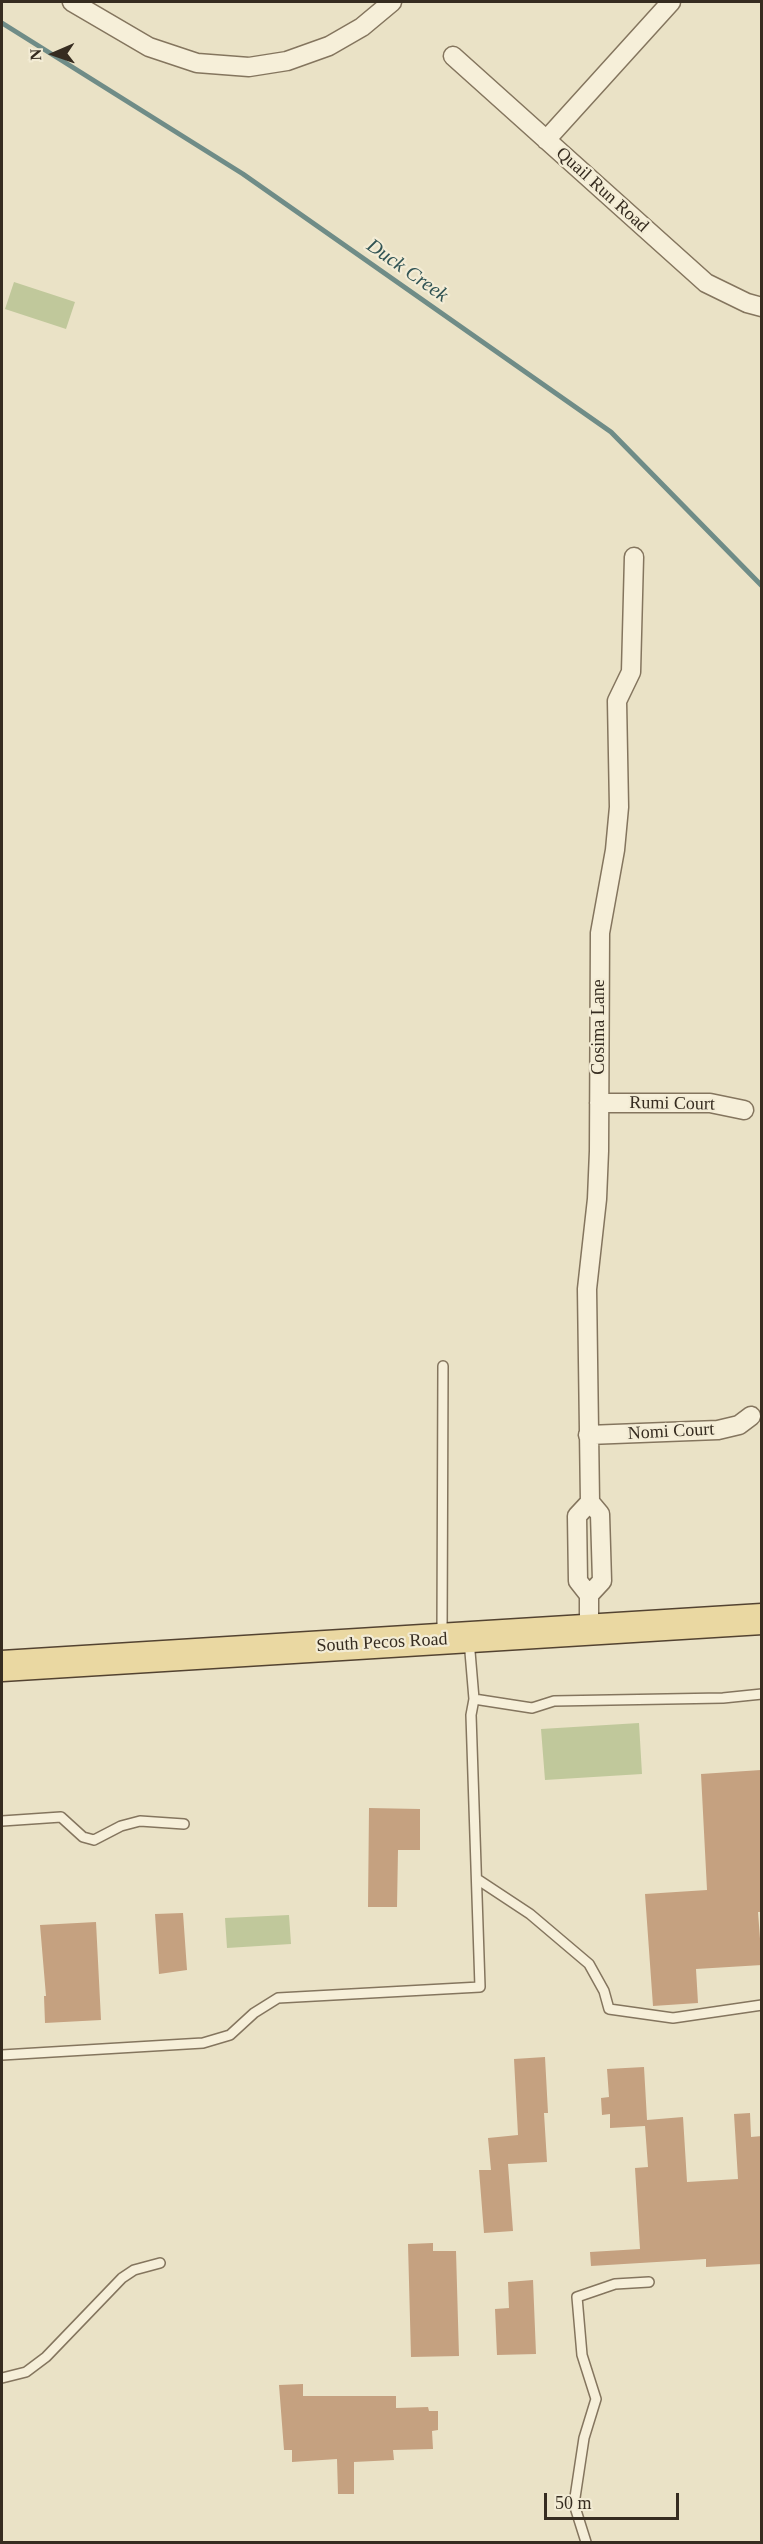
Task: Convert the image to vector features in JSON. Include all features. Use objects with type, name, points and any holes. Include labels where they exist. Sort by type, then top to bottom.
[{"type":"main road","name":"South Pecos Road","points":[[2,1666],[762,1619]]},
{"type":"street","points":[[72,2],[149,47],[197,63],[249,67],[287,61],[328,46],[362,27],[392,2]]},
{"type":"street","points":[[546,140],[671,2]]},
{"type":"street","name":"Quail Run Road","points":[[453,56],[706,283],[747,303],[762,307]]},
{"type":"street","name":"Cosima Lane","points":[[589,1595],[602,1581],[600,1514],[590,1502],[587,1289],[597,1199],[600,933],[614,859],[619,807],[617,701],[631,672],[634,557]]},
{"type":"street","name":"Rumi Court","points":[[599,1103],[710,1103],[744,1110]]},
{"type":"street","name":"Nomi Court","points":[[588,1435],[718,1430],[739,1425],[751,1416]]},
{"type":"street","name":"Cosima Lane","points":[[589,1630],[589,1595],[578,1581],[577,1516],[590,1502]]},
{"type":"lane","points":[[2,2055],[203,2043],[230,2035],[254,2013],[278,1998],[480,1987],[471,1715],[474,1699],[456,1638],[443,1366]]},
{"type":"lane","points":[[578,1542],[601,1541]]},
{"type":"lane","points":[[474,1699],[532,1708],[554,1701],[723,1698],[762,1694]]},
{"type":"lane","points":[[2,1821],[61,1817],[83,1837],[94,1840],[121,1826],[140,1821],[184,1824]]},
{"type":"lane","points":[[477,1879],[530,1914],[589,1964],[604,1991],[609,2008],[673,2018],[762,2005]]},
{"type":"lane","points":[[2,2378],[26,2372],[46,2357],[122,2278],[134,2270],[160,2263]]},
{"type":"lane","points":[[586,2542],[573,2504],[584,2438],[596,2399],[582,2355],[577,2297],[615,2284],[648,2282]]},
{"type":"green space","points":[[14,282],[75,302],[66,329],[5,309]]},
{"type":"green space","points":[[639,1723],[642,1774],[545,1780],[541,1729]]},
{"type":"green space","points":[[289,1915],[291,1944],[227,1948],[225,1918]]},
{"type":"building","points":[[761,1770],[762,1912],[758,1912],[762,1965],[696,1969],[698,2003],[653,2006],[645,1894],[707,1890],[701,1774]]},
{"type":"building","points":[[369,1808],[420,1809],[420,1850],[398,1850],[397,1907],[368,1907]]},
{"type":"building","points":[[183,1913],[187,1970],[159,1974],[155,1914]]},
{"type":"building","points":[[96,1922],[101,2020],[45,2023],[44,1996],[46,1996],[40,1925]]},
{"type":"building","points":[[545,2057],[548,2113],[544,2113],[547,2162],[508,2164],[513,2231],[484,2233],[479,2170],[491,2170],[488,2138],[518,2135],[514,2059]]},
{"type":"building","points":[[644,2067],[647,2120],[683,2117],[687,2182],[738,2179],[734,2114],[750,2113],[751,2137],[762,2136],[762,2264],[706,2267],[706,2259],[591,2266],[590,2252],[640,2249],[635,2168],[648,2167],[645,2126],[610,2128],[610,2114],[602,2115],[601,2098],[609,2097],[607,2069]]},
{"type":"building","points":[[433,2243],[433,2251],[456,2251],[459,2356],[411,2357],[408,2244]]},
{"type":"building","points":[[533,2280],[536,2354],[497,2355],[495,2309],[509,2308],[508,2282]]},
{"type":"building","points":[[303,2384],[303,2396],[396,2396],[396,2408],[428,2407],[429,2411],[438,2411],[438,2430],[432,2431],[433,2449],[393,2450],[394,2460],[354,2462],[354,2494],[338,2494],[337,2459],[292,2462],[292,2450],[284,2450],[279,2385]]},
{"type":"waterway","name":"Duck Creek","points":[[2,23],[243,174],[611,432],[762,586]]}]
